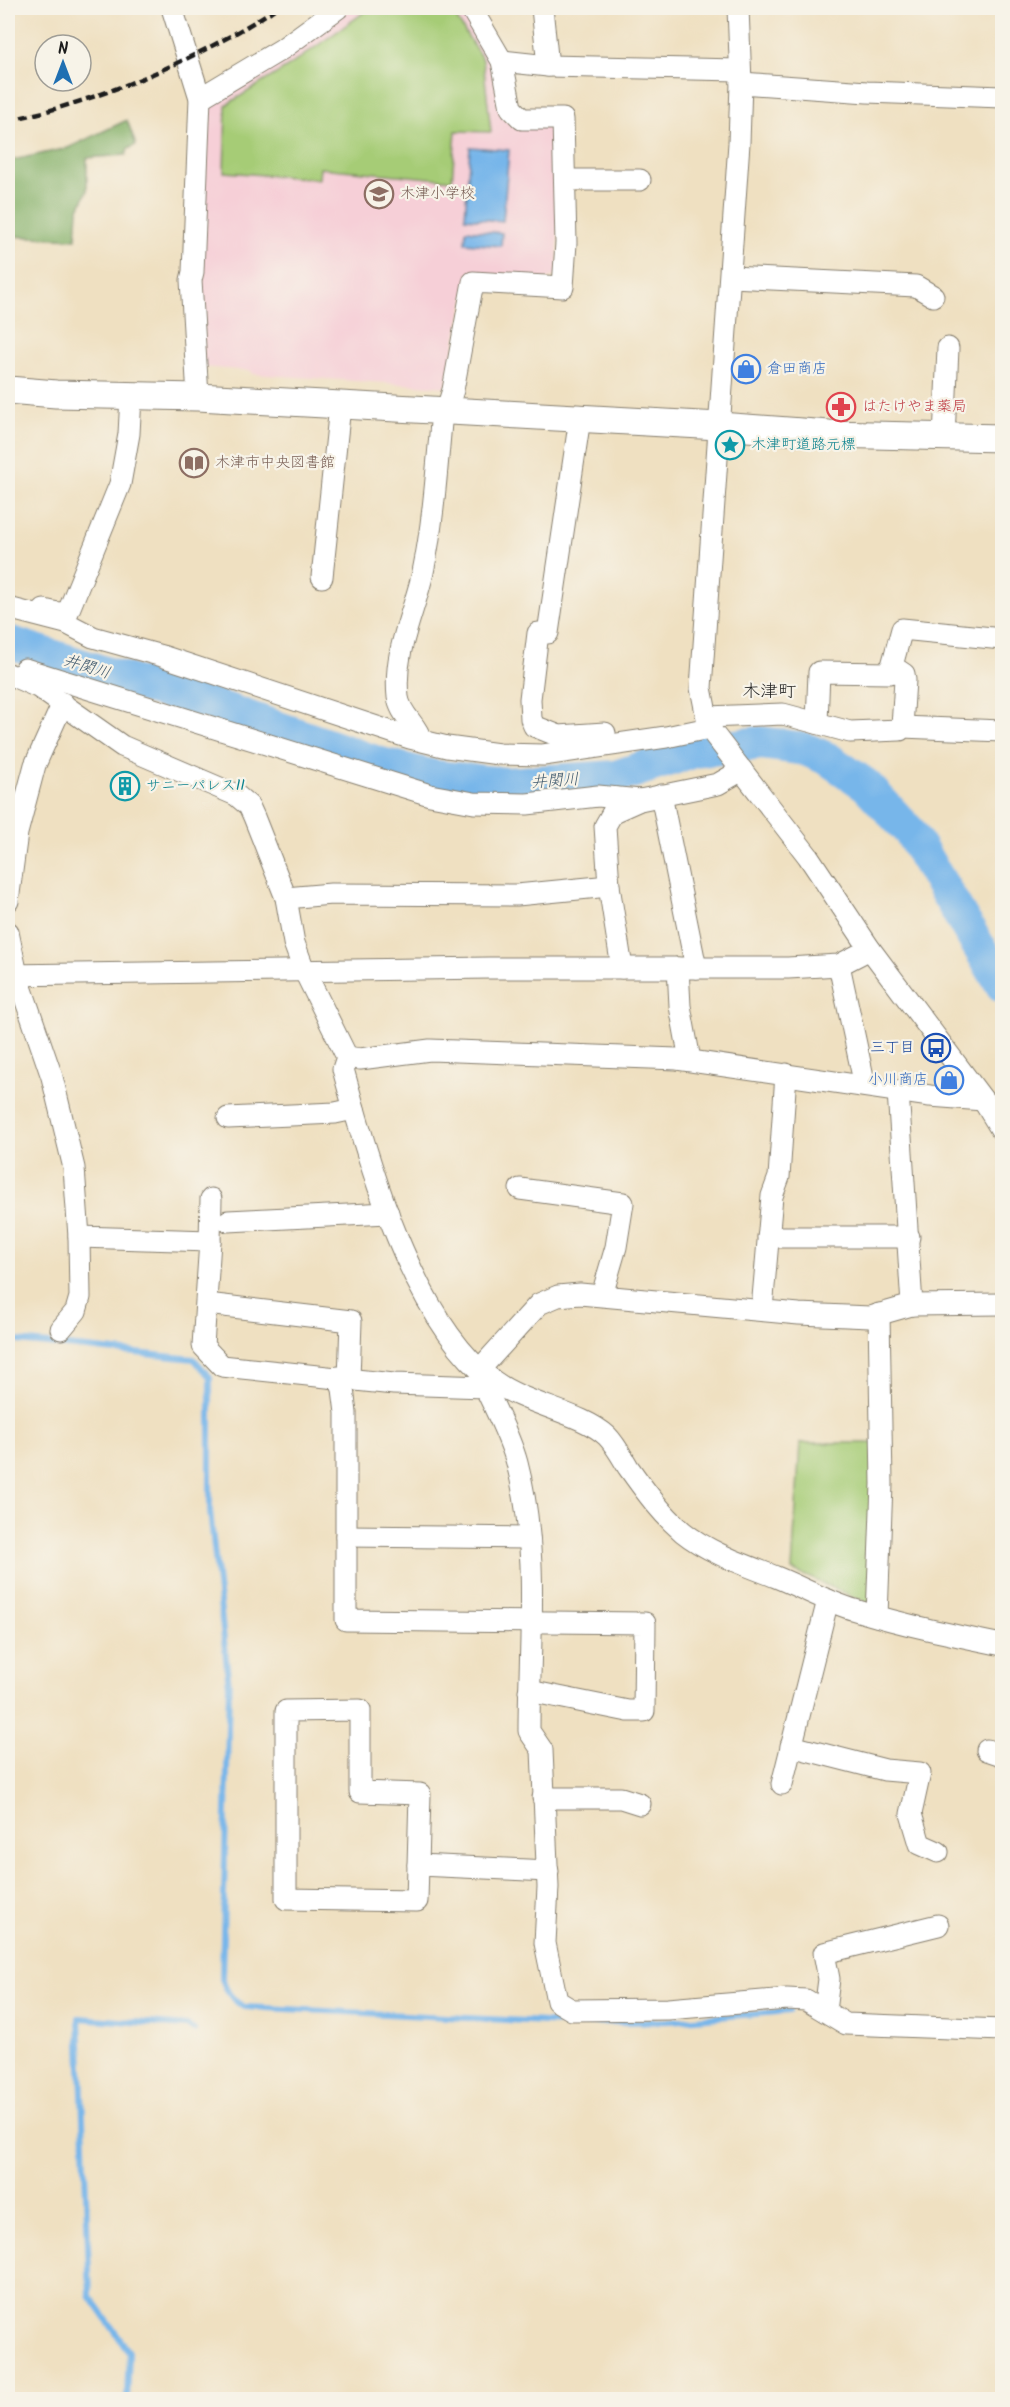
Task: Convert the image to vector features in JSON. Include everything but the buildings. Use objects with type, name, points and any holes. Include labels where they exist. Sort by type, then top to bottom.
[{"type":"street","points":[[172,8],[200,98],[191,280],[198,397]]},
{"type":"street","points":[[200,98],[282,49],[338,8]]},
{"type":"street","points":[[422,740],[419,731],[403,712],[398,696],[401,649],[425,560],[444,412],[453,390],[473,282],[563,287],[566,180],[563,119],[522,119],[511,108],[502,61],[471,8]]},
{"type":"street","points":[[542,8],[548,66]]},
{"type":"street","points":[[738,8],[740,77],[732,277],[701,688],[711,726],[739,767],[808,856],[870,949],[983,1100],[1002,1131]]},
{"type":"street","points":[[502,61],[548,66],[740,77],[867,92],[1002,97]]},
{"type":"street","points":[[566,180],[640,180]]},
{"type":"street","points":[[732,277],[915,286],[933,297]]},
{"type":"street","points":[[944,438],[948,348]]},
{"type":"street","points":[[8,390],[198,397],[830,434],[1002,438]]},
{"type":"street","points":[[8,603],[57,613],[68,612],[120,484],[129,434],[131,396]]},
{"type":"street","points":[[322,577],[340,406]]},
{"type":"street","points":[[580,418],[548,633],[538,633],[531,687],[532,723],[544,732],[559,736],[650,727],[679,734]]},
{"type":"street","points":[[8,608],[66,623],[93,637],[422,740],[499,754],[543,755],[679,734],[711,726],[783,714],[864,733],[892,732],[902,727],[1002,731]]},
{"type":"street","points":[[817,723],[819,672],[890,673],[902,629],[1002,639]]},
{"type":"street","points":[[8,662],[40,675],[430,795],[474,803],[527,804],[598,796],[650,797]]},
{"type":"street","points":[[892,666],[904,674],[905,680],[902,727]]},
{"type":"street","points":[[8,674],[38,687],[63,703],[100,733],[122,746],[236,795],[249,806],[254,817],[286,898],[294,943],[304,970],[347,1057],[343,1069],[371,1170],[388,1213],[429,1305],[486,1378],[516,1460],[529,1538],[532,1623],[529,1731],[542,1750],[548,1871],[545,1943],[557,2001],[572,2010],[668,2008],[788,1999],[806,2000],[846,2024],[1002,2030]]},
{"type":"street","points":[[8,901],[17,833],[33,775],[63,703]]},
{"type":"street","points":[[622,968],[609,885],[605,847],[606,821],[613,812],[650,797],[718,784],[739,767]]},
{"type":"street","points":[[650,797],[687,968],[680,1006],[690,1060]]},
{"type":"street","points":[[286,898],[331,894],[517,895],[609,885]]},
{"type":"street","points":[[8,932],[12,975],[52,1077],[74,1168],[80,1297],[76,1311],[61,1329]]},
{"type":"street","points":[[12,975],[304,970],[788,968],[839,965],[870,949]]},
{"type":"street","points":[[839,965],[865,1086]]},
{"type":"street","points":[[347,1057],[360,1059],[430,1050],[690,1060],[898,1091],[983,1100]]},
{"type":"street","points":[[762,1309],[772,1196],[779,1178],[786,1074]]},
{"type":"street","points":[[898,1091],[912,1305]]},
{"type":"street","points":[[228,1118],[335,1113],[354,1109]]},
{"type":"street","points":[[520,1190],[623,1203],[616,1247],[602,1295]]},
{"type":"street","points":[[211,1199],[203,1346],[222,1366],[343,1378],[486,1378],[517,1396],[587,1423],[607,1436],[654,1504],[685,1533],[723,1555],[828,1600],[877,1616],[1002,1645]]},
{"type":"street","points":[[228,1221],[372,1216],[388,1213]]},
{"type":"street","points":[[79,1237],[210,1241]]},
{"type":"street","points":[[768,1237],[909,1237]]},
{"type":"street","points":[[486,1378],[539,1305],[558,1296],[602,1295],[811,1314],[870,1317],[912,1305],[1002,1304]]},
{"type":"street","points":[[207,1304],[351,1321],[343,1378],[346,1413],[346,1620],[645,1623],[644,1711],[628,1711],[529,1690]]},
{"type":"street","points":[[877,1616],[882,1484],[879,1314]]},
{"type":"street","points":[[346,1536],[529,1538]]},
{"type":"street","points":[[782,1784],[828,1600]]},
{"type":"street","points":[[360,1710],[360,1792],[420,1794],[418,1865],[417,1901],[286,1899],[286,1711],[360,1710]]},
{"type":"street","points":[[791,1746],[885,1770],[920,1773],[911,1814],[920,1844],[938,1852]]},
{"type":"street","points":[[543,1798],[621,1798],[640,1804]]},
{"type":"street","points":[[418,1865],[548,1871]]},
{"type":"street","points":[[825,2012],[829,1979],[824,1953],[938,1925]]},
{"type":"shaded area","name":"木津小学校","points":[[350,8],[462,8],[491,52],[505,115],[549,126],[558,131],[558,274],[545,280],[469,276],[446,387],[252,374],[252,371],[201,367],[197,256],[206,103],[284,56]]},
{"type":"green space","points":[[370,8],[450,8],[483,60],[491,132],[456,131],[452,180],[320,168],[319,179],[224,172],[226,105],[289,66]]},
{"type":"green space","points":[[127,120],[136,145],[128,149],[126,155],[87,158],[87,191],[78,211],[76,239],[8,236],[8,161],[68,148]]},
{"type":"green space","points":[[800,1443],[877,1443],[870,1604],[792,1570]]},
{"type":"water","points":[[470,147],[509,150],[503,221],[465,218]]},
{"type":"water","points":[[466,230],[502,233],[501,246],[465,243]]},
{"type":"waterway","name":"井関川","points":[[8,642],[192,701],[207,703],[381,764],[435,777],[506,784],[616,777],[694,751],[761,743],[805,749],[828,759],[866,785],[910,832],[1002,985]]},
{"type":"waterway","points":[[8,1340],[194,1359],[210,1377],[210,1511],[229,1686],[222,1979],[233,1999],[245,2007],[565,2023],[670,2021],[789,2011]]},
{"type":"waterway","points":[[127,2400],[129,2352],[90,2296],[79,2018],[187,2026],[194,2030]]},
{"type":"railway","points":[[8,120],[76,103],[147,76],[216,44],[276,8]]},
{"type":"place","name":"木津小学校","points":[[379,194]]},
{"type":"place","name":"倉田商店","points":[[746,369]]},
{"type":"place","name":"はたけやま薬局","points":[[841,407]]},
{"type":"place","name":"木津町道路元標","points":[[730,445]]},
{"type":"place","name":"木津市中央図書館","points":[[194,463]]},
{"type":"place","name":"サニーパレスII","points":[[125,786]]},
{"type":"place","name":"三丁目","points":[[936,1048]]},
{"type":"place","name":"小川商店","points":[[949,1080]]},
{"type":"district","name":"木津町","points":[[769,692]]}]
